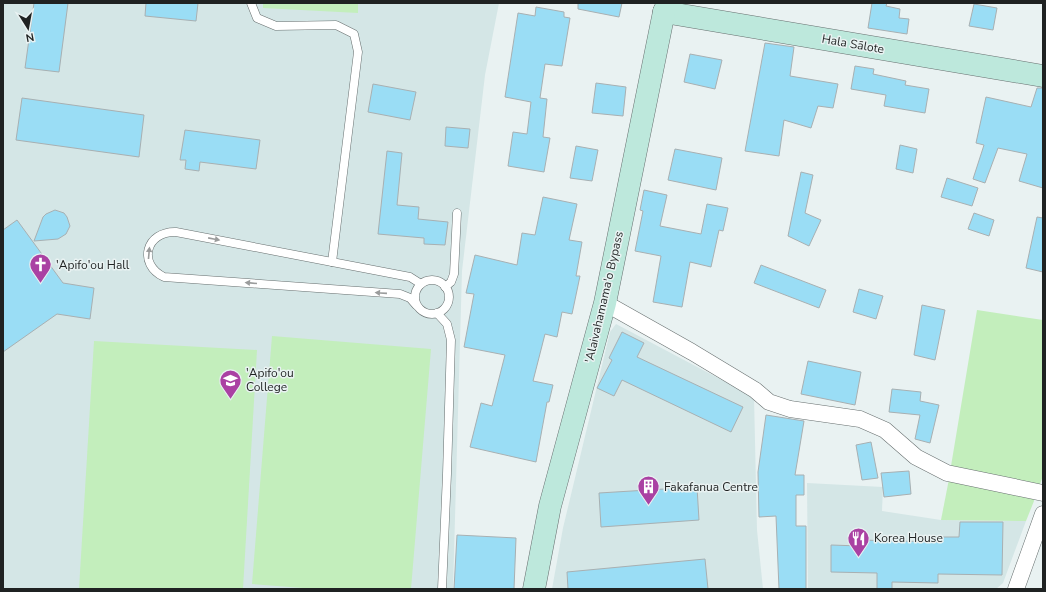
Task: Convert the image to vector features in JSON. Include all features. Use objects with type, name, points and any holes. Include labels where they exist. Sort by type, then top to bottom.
[{"type":"main road","name":"Hala Sālote","points":[[666,7],[1043,76]]},
{"type":"main road","name":"'Alaivahamama'o Bypass","points":[[534,589],[550,506],[605,303],[666,7]]},
{"type":"street","points":[[605,303],[692,352],[755,390],[769,402],[790,409],[860,419],[885,430],[916,457],[947,473],[1043,493]]},
{"type":"street","points":[[1016,589],[1043,514]]},
{"type":"lane","points":[[251,3],[257,18],[276,26],[336,25],[354,34],[358,52],[332,262]]},
{"type":"lane","points":[[445,287],[452,282],[454,274],[457,213]]},
{"type":"lane","points":[[416,305],[414,294],[421,284],[432,280],[437,281],[448,291],[448,302],[446,306],[437,313],[425,313],[416,305],[410,298],[400,294],[164,277],[152,268],[148,253],[154,239],[161,234],[176,232],[410,277],[421,284]]},
{"type":"lane","points":[[437,313],[448,324],[451,340],[442,589]]},
{"type":"shaded area","name":"'Apifo'ou College","points":[[3,3],[499,3],[485,75],[462,271],[453,589],[3,589]]},
{"type":"shaded area","points":[[616,324],[754,397],[757,530],[763,589],[552,589],[563,528],[610,332]]},
{"type":"shaded area","points":[[807,483],[883,487],[882,511],[941,520],[1026,521],[1003,583],[996,589],[808,589]]},
{"type":"green space","points":[[263,3],[358,3],[358,13],[263,8]]},
{"type":"green space","points":[[977,310],[1043,320],[1043,476],[1040,484],[1032,485],[951,466]]},
{"type":"green space","points":[[272,336],[431,349],[411,589],[316,589],[252,584]]},
{"type":"green space","points":[[94,341],[257,350],[243,589],[79,589]]},
{"type":"green space","points":[[949,479],[1033,496],[1034,501],[1026,521],[941,520]]},
{"type":"building","points":[[34,3],[68,3],[59,72],[25,68]]},
{"type":"building","points":[[146,3],[198,3],[196,21],[145,16]]},
{"type":"building","points":[[578,3],[622,3],[619,17],[578,9]]},
{"type":"building","points":[[872,3],[887,3],[886,6],[900,9],[899,18],[909,19],[907,34],[868,28]]},
{"type":"building","points":[[974,4],[997,8],[993,30],[969,26]]},
{"type":"building","points":[[536,7],[564,12],[564,17],[570,18],[562,66],[545,64],[540,98],[547,99],[543,137],[550,138],[544,172],[508,166],[513,132],[527,134],[531,102],[505,97],[518,13],[535,16]]},
{"type":"building","points":[[765,43],[794,47],[790,76],[838,84],[833,108],[818,106],[811,128],[784,120],[779,156],[745,151]]},
{"type":"building","points":[[690,54],[722,60],[715,89],[684,82]]},
{"type":"building","points":[[855,66],[874,69],[873,74],[906,81],[905,85],[929,89],[925,113],[884,106],[886,95],[851,89]]},
{"type":"building","points":[[596,83],[626,87],[623,116],[592,113]]},
{"type":"building","points":[[373,84],[416,92],[410,120],[368,112]]},
{"type":"building","points":[[1037,88],[1043,88],[1043,188],[1019,181],[1027,154],[998,148],[985,183],[973,179],[984,145],[976,143],[986,97],[1031,107]]},
{"type":"building","points":[[22,98],[144,115],[139,157],[16,140]]},
{"type":"building","points":[[446,127],[470,129],[468,148],[445,146]]},
{"type":"building","points":[[185,130],[260,140],[256,169],[200,162],[199,171],[185,169],[186,160],[180,160]]},
{"type":"building","points":[[900,145],[917,149],[913,173],[896,169]]},
{"type":"building","points":[[576,146],[598,150],[592,181],[570,178]]},
{"type":"building","points":[[675,149],[722,158],[716,190],[668,180]]},
{"type":"building","points":[[387,151],[402,153],[397,205],[419,207],[418,219],[448,222],[445,245],[424,244],[424,238],[378,234]]},
{"type":"building","points":[[801,172],[813,175],[805,213],[821,220],[809,246],[788,236]]},
{"type":"building","points":[[947,178],[978,188],[972,206],[941,197]]},
{"type":"building","points":[[644,190],[667,195],[660,226],[701,234],[707,204],[728,208],[723,231],[719,230],[711,267],[690,262],[682,307],[653,302],[661,256],[635,251],[643,211],[640,210]]},
{"type":"building","points":[[543,197],[577,204],[569,240],[582,242],[576,276],[580,276],[572,314],[562,312],[557,337],[545,334],[533,381],[553,385],[549,402],[547,402],[536,462],[470,447],[481,403],[492,406],[505,355],[464,347],[474,294],[466,293],[475,255],[517,265],[522,233],[535,235]]},
{"type":"building","points":[[55,210],[64,213],[67,217],[70,226],[66,234],[58,239],[34,241],[43,217]]},
{"type":"building","points":[[974,213],[994,220],[989,236],[968,229]]},
{"type":"building","points":[[1037,217],[1043,218],[1043,272],[1026,268]]},
{"type":"building","name":"'Apifo'ou Hall","points":[[17,220],[63,283],[94,288],[90,319],[57,314],[3,352],[3,230]]},
{"type":"building","points":[[761,265],[826,290],[819,308],[754,283]]},
{"type":"building","points":[[859,289],[883,296],[876,319],[853,312]]},
{"type":"building","points":[[922,305],[945,310],[935,360],[914,355]]},
{"type":"building","points":[[622,332],[644,343],[637,357],[743,407],[731,432],[622,380],[614,396],[597,388],[612,360],[609,358]]},
{"type":"building","points":[[808,361],[861,372],[855,405],[801,394]]},
{"type":"building","points":[[892,389],[921,392],[920,401],[939,405],[930,443],[915,439],[920,415],[889,412]]},
{"type":"building","points":[[766,415],[804,421],[795,475],[804,475],[804,495],[796,495],[796,526],[806,526],[806,589],[779,589],[776,516],[759,517],[758,472]]},
{"type":"building","points":[[871,442],[878,478],[862,480],[856,445]]},
{"type":"building","points":[[909,471],[911,494],[884,497],[881,473]]},
{"type":"building","name":"Fakafanua Centre","points":[[697,487],[699,520],[601,527],[599,493]]},
{"type":"building","points":[[960,522],[1003,522],[1002,575],[938,574],[938,583],[892,582],[892,589],[877,589],[877,573],[831,572],[831,545],[860,546],[860,540],[938,542],[938,537],[959,537]]},
{"type":"building","points":[[457,535],[516,538],[514,589],[454,589]]},
{"type":"building","points":[[705,559],[708,589],[568,589],[567,572]]},
{"type":"place","name":"'Apifo'ou Hall","points":[[41,284]]},
{"type":"place","name":"'Apifo'ou College","points":[[231,400]]},
{"type":"place","name":"Fakafanua Centre","points":[[649,506]]},
{"type":"place","name":"Korea House","points":[[858,558]]}]
